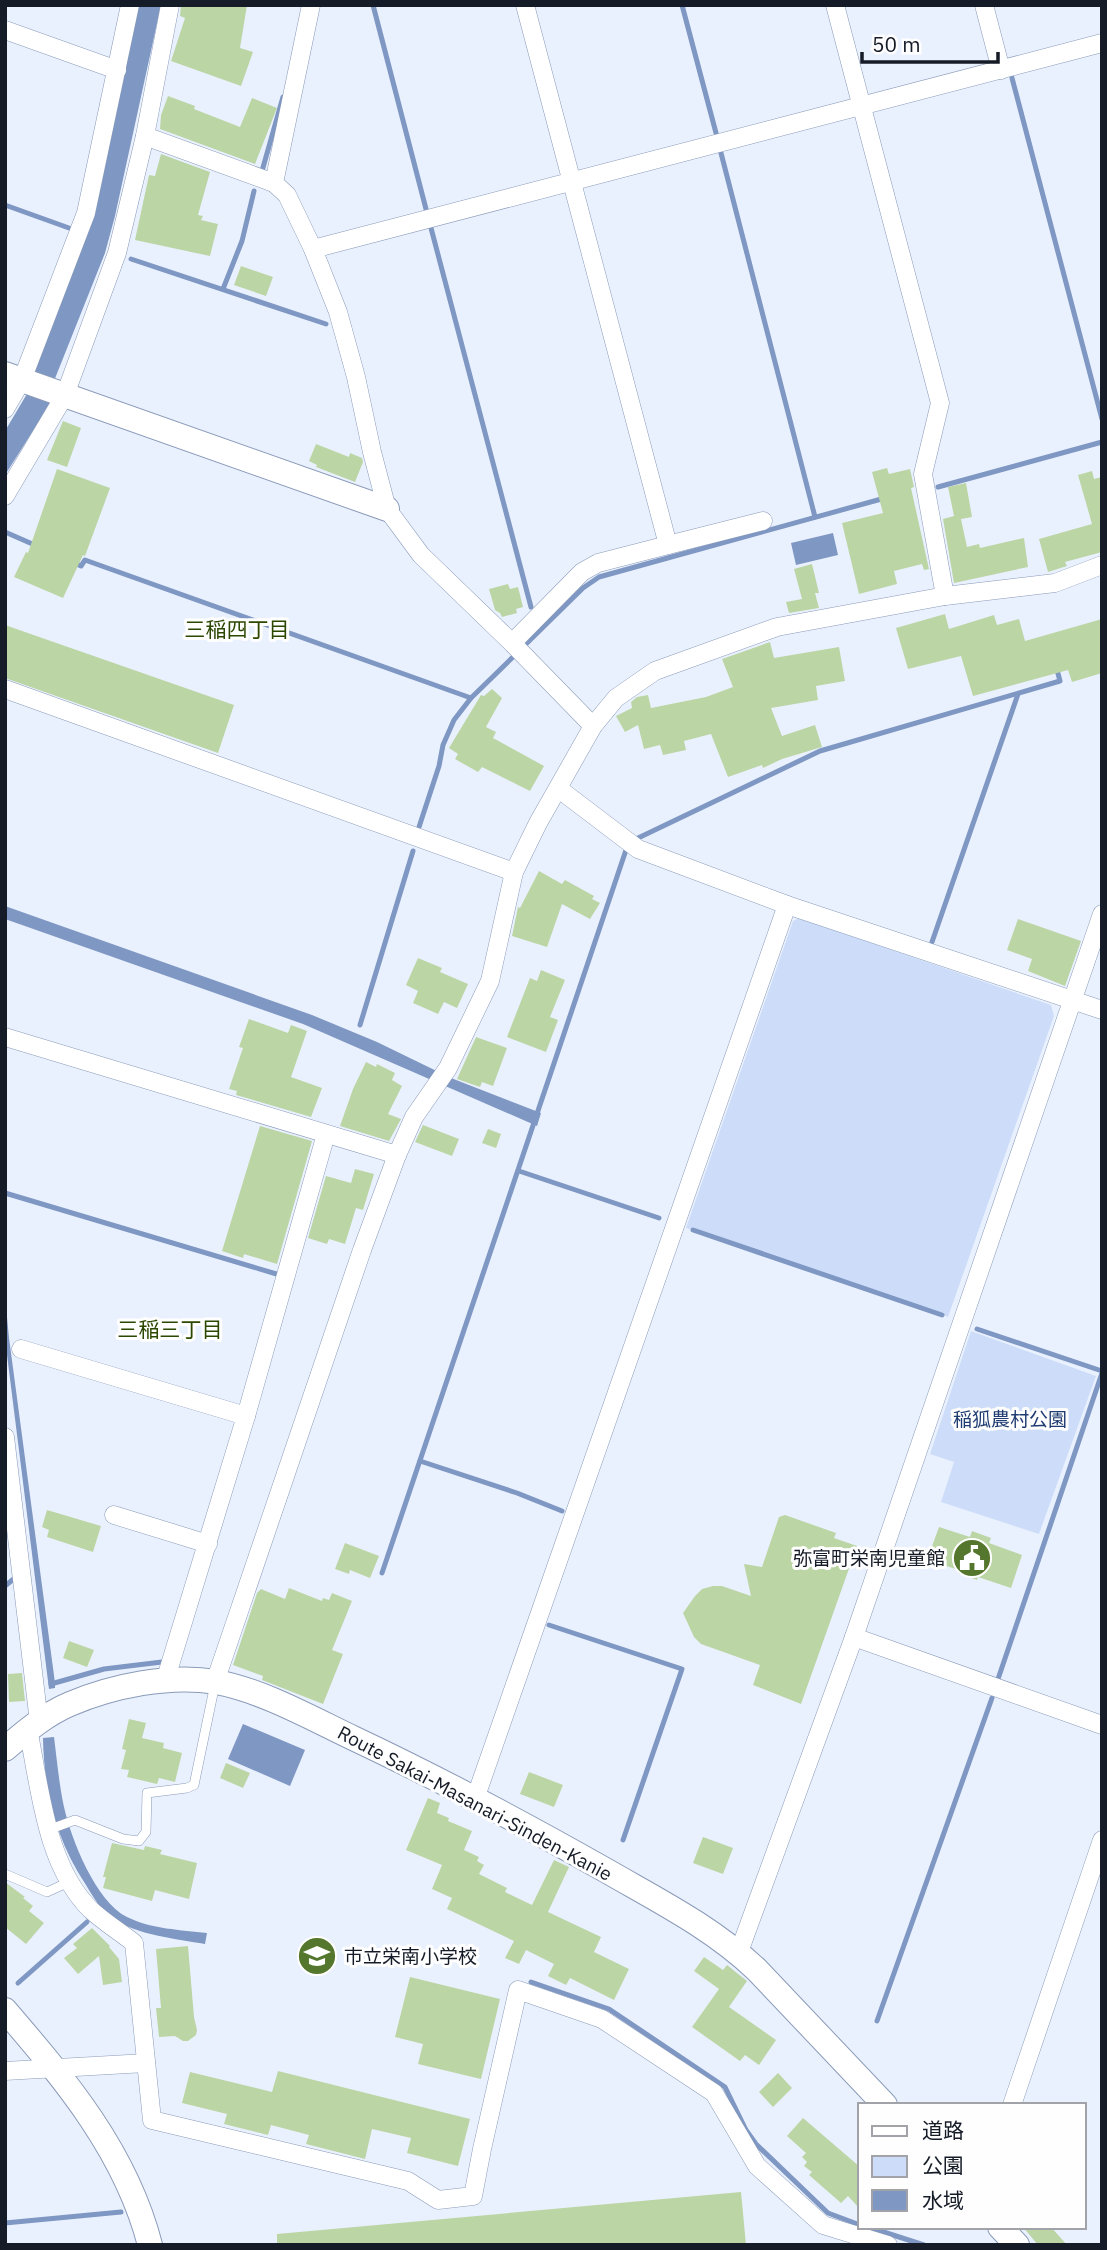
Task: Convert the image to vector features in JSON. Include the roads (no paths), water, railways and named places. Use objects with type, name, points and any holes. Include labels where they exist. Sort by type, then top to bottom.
[{"type":"main road","points":[[18,379],[387,509]]},
{"type":"main road","name":"Route Sakai-Masanari-Sinden-Kanie","points":[[5,1749],[34,1726],[69,1704],[131,1685],[165,1681],[215,1682],[271,1700],[401,1760],[690,1917],[739,1952],[883,2103]]},
{"type":"main road","points":[[5,2010],[55,2068],[91,2116],[114,2155],[150,2245]]},
{"type":"main road","points":[[1002,2229],[1017,2245]]},
{"type":"street","points":[[5,408],[86,213],[130,5]]},
{"type":"street","points":[[5,496],[60,393],[117,253],[145,136],[170,5]]},
{"type":"street","points":[[274,183],[312,5]]},
{"type":"street","points":[[526,5],[668,545]]},
{"type":"street","points":[[835,5],[940,403],[923,474],[945,596]]},
{"type":"street","points":[[984,5],[1001,70]]},
{"type":"street","points":[[5,30],[117,70]]},
{"type":"street","points":[[313,249],[1102,43]]},
{"type":"street","points":[[145,136],[274,183],[287,194],[338,312],[387,509],[421,555],[593,726]]},
{"type":"street","points":[[512,643],[582,572],[598,563],[763,521]]},
{"type":"street","points":[[215,1682],[397,1155],[414,1117],[448,1068],[490,981],[514,872],[538,823],[593,726],[616,698],[656,671],[777,627],[945,596],[1055,583],[1102,565]]},
{"type":"street","points":[[5,690],[514,872]]},
{"type":"street","points":[[559,789],[638,849],[787,905],[1102,1010]]},
{"type":"street","points":[[475,1799],[787,905]]},
{"type":"street","points":[[739,1952],[854,1637],[1102,914]]},
{"type":"street","points":[[5,1037],[397,1155]]},
{"type":"street","points":[[165,1681],[246,1416],[326,1134]]},
{"type":"street","points":[[21,1349],[246,1416]]},
{"type":"street","points":[[5,1437],[34,1726],[51,1829],[69,1882],[90,1909],[134,1943],[152,2120],[408,2181],[438,2200],[473,2196],[518,1990],[602,2019],[714,2092],[757,2166],[823,2225],[888,2245]]},
{"type":"street","points":[[114,1515],[208,1544]]},
{"type":"street","points":[[854,1637],[1102,1725]]},
{"type":"street","points":[[1013,2103],[1102,1840]]},
{"type":"street","points":[[5,2071],[146,2063]]},
{"type":"lane","points":[[51,1829],[75,1820],[123,1839],[139,1841],[146,1832],[147,1793],[194,1785],[215,1682]]},
{"type":"lane","points":[[5,1874],[47,1892],[69,1882]]},
{"type":"water","points":[[137,5],[161,5],[105,253],[54,381],[50,404],[5,475],[5,431],[37,377],[35,370],[95,210]]},
{"type":"water","points":[[833,533],[838,555],[796,565],[791,543]]},
{"type":"water","points":[[5,906],[312,1015],[377,1042],[451,1078],[541,1113],[537,1126],[303,1024],[5,919]]},
{"type":"water","points":[[5,1296],[55,1683],[55,1688],[49,1689],[5,1339]]},
{"type":"water","points":[[243,1724],[305,1750],[290,1786],[228,1759]]},
{"type":"water","points":[[54,1737],[67,1820],[86,1868],[105,1898],[116,1909],[136,1921],[207,1933],[205,1944],[133,1929],[112,1918],[98,1903],[76,1868],[59,1833],[49,1796],[43,1738]]},
{"type":"waterway","points":[[373,5],[426,209]]},
{"type":"waterway","points":[[682,5],[716,133]]},
{"type":"waterway","points":[[1012,78],[1102,419]]},
{"type":"waterway","points":[[262,171],[283,97]]},
{"type":"waterway","points":[[721,153],[815,517]]},
{"type":"waterway","points":[[223,289],[242,241],[254,191]]},
{"type":"waterway","points":[[5,205],[69,228]]},
{"type":"waterway","points":[[431,228],[531,607]]},
{"type":"waterway","points":[[131,259],[326,324]]},
{"type":"waterway","points":[[938,487],[1102,442]]},
{"type":"waterway","points":[[526,644],[583,588],[599,577],[885,498]]},
{"type":"waterway","points":[[5,532],[37,546]]},
{"type":"waterway","points":[[72,562],[81,566],[85,560],[471,698]]},
{"type":"waterway","points":[[419,827],[443,745],[454,720],[471,698],[514,656]]},
{"type":"waterway","points":[[636,839],[820,751],[1060,681],[1056,666]]},
{"type":"waterway","points":[[932,942],[1018,694]]},
{"type":"waterway","points":[[382,1573],[626,850]]},
{"type":"waterway","points":[[360,1025],[413,851]]},
{"type":"waterway","points":[[519,1171],[659,1218]]},
{"type":"waterway","points":[[5,1193],[280,1275]]},
{"type":"waterway","points":[[693,1230],[942,1315]]},
{"type":"waterway","points":[[977,1329],[1102,1371]]},
{"type":"waterway","points":[[998,1679],[1102,1373]]},
{"type":"waterway","points":[[420,1461],[562,1511]]},
{"type":"waterway","points":[[5,1586],[16,1577]]},
{"type":"waterway","points":[[549,1625],[682,1669],[623,1840]]},
{"type":"waterway","points":[[51,1684],[104,1669],[162,1662]]},
{"type":"waterway","points":[[877,2021],[992,1698]]},
{"type":"waterway","points":[[18,1983],[87,1922]]},
{"type":"waterway","points":[[531,1982],[609,2009],[725,2087],[756,2144],[828,2213],[858,2224]]},
{"type":"waterway","points":[[5,2223],[121,2212]]},
{"type":"waterway","points":[[874,2229],[924,2245]]},
{"type":"place","name":"弥富町栄南児童館","points":[[972,1558]]},
{"type":"place","name":"市立栄南小学校","points":[[317,1956]]},
{"type":"district","name":"三稲四丁目","points":[[237,630]]},
{"type":"district","name":"三稲三丁目","points":[[170,1330]]},
{"type":"park label","name":"稲狐農村公園","points":[[1010,1419]]}]
